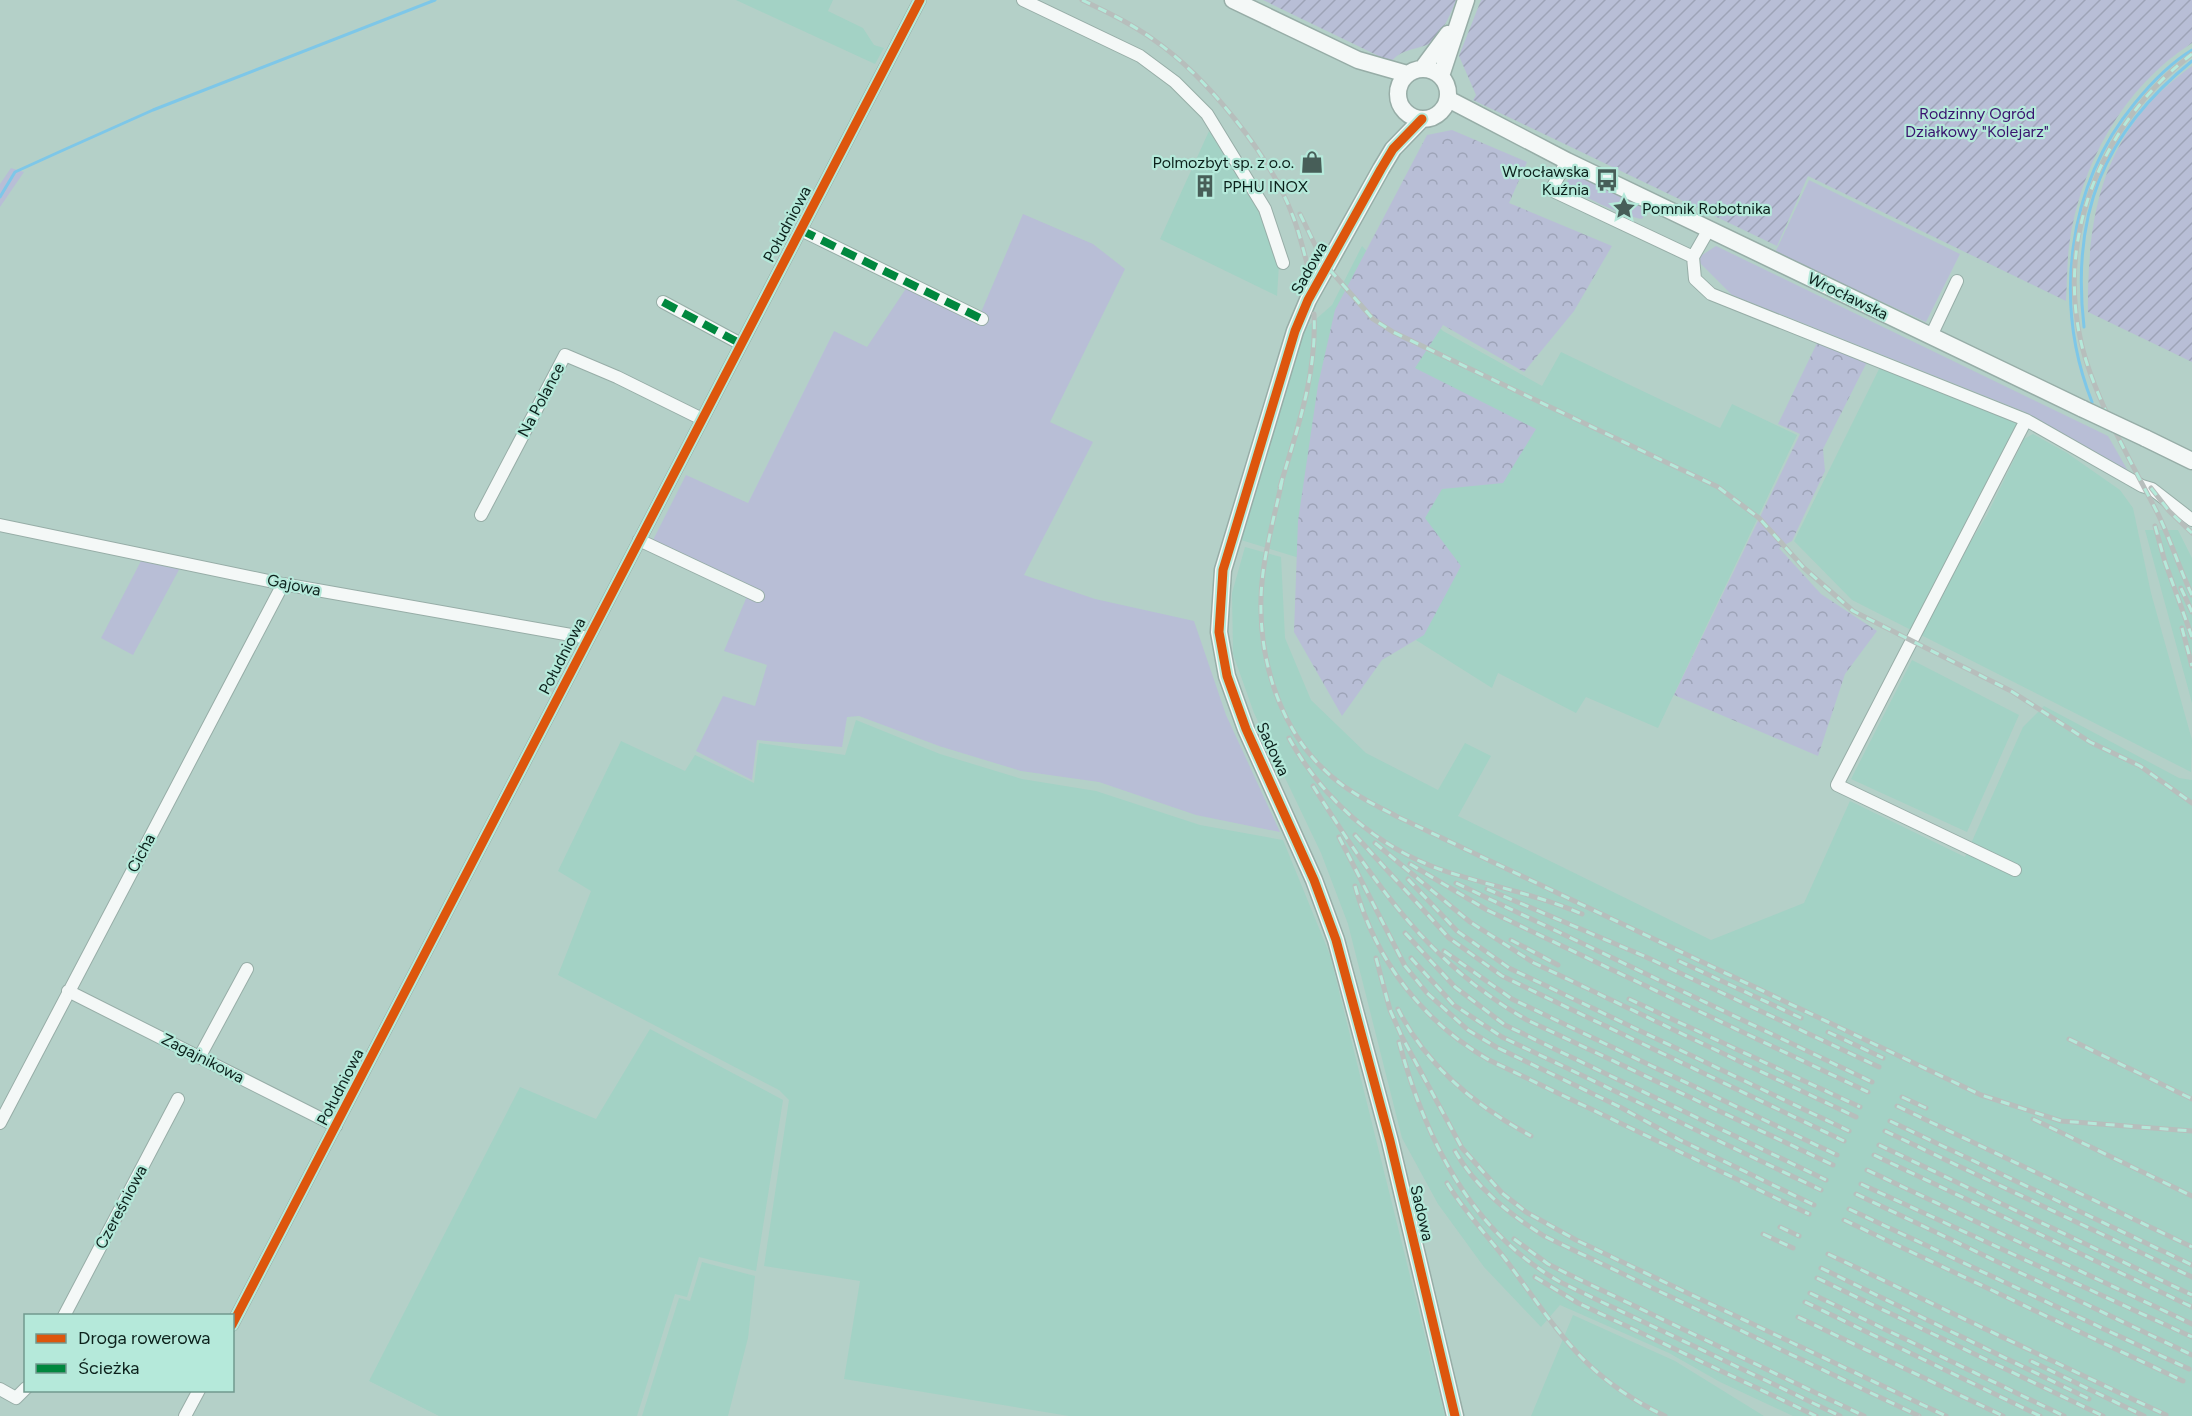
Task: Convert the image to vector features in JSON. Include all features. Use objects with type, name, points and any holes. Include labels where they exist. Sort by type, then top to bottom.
[{"type":"street","name":"Południowa","points":[[234,1321],[920,0]]},
{"type":"street","name":"Sadowa","points":[[1023,0],[1140,56],[1175,82],[1207,114],[1265,209],[1283,263]]},
{"type":"street","points":[[1233,0],[1358,60],[1398,91],[1403,109],[1415,118],[1422,119],[1444,105],[1448,90],[1441,76],[1467,0]]},
{"type":"street","points":[[1398,91],[1458,21]]},
{"type":"street","points":[[1358,60],[1441,76]]},
{"type":"street","name":"Wrocławska","points":[[1444,105],[1506,131],[2192,461]]},
{"type":"street","name":"Sadowa","points":[[1403,109],[1393,149],[1301,315],[1223,570],[1219,633],[1227,676],[1246,729],[1314,880],[1336,940],[1390,1142],[1455,1416]]},
{"type":"street","name":"Sadowa","points":[[1393,149],[1422,119]]},
{"type":"street","points":[[1568,161],[1551,190],[1693,257]]},
{"type":"street","points":[[1709,229],[1693,257],[1695,279],[1711,294],[2026,420],[2151,489],[2192,520]]},
{"type":"street","points":[[801,230],[982,319]]},
{"type":"street","points":[[1930,336],[1958,281]]},
{"type":"street","points":[[663,302],[741,344]]},
{"type":"street","name":"Na Polance","points":[[481,514],[565,355],[617,377],[702,419]]},
{"type":"street","points":[[2015,870],[1837,785],[2026,420]]},
{"type":"street","name":"Gajowa","points":[[0,525],[282,584],[588,638]]},
{"type":"street","points":[[639,540],[758,597]]},
{"type":"street","name":"Cicha","points":[[0,1123],[282,584]]},
{"type":"street","points":[[200,1056],[247,969]]},
{"type":"street","name":"Zagajnikowa","points":[[68,991],[336,1126]]},
{"type":"street","name":"Czereśniowa","points":[[65,1314],[178,1099]]},
{"type":"street","points":[[0,1389],[16,1398],[24,1391]]},
{"type":"street","points":[[185,1416],[197,1392]]},
{"type":"shaded area","points":[[736,0],[833,0],[828,11],[863,28],[874,45],[884,48],[875,64]]},
{"type":"shaded area","points":[[1209,131],[1258,210],[1279,264],[1277,296],[1160,239]]},
{"type":"shaded area","points":[[1362,246],[1443,331],[1542,386],[1561,352],[1720,428],[1732,404],[1797,435],[1658,728],[1586,697],[1576,713],[1498,673],[1492,688],[1308,572],[1306,560],[1241,540],[1251,500],[1268,454],[1299,334],[1332,305]]},
{"type":"shaded area","points":[[1882,363],[2026,420],[1924,618],[1987,515],[2024,439],[2033,434],[2067,453],[2120,490],[2133,508],[2151,593],[2192,740],[2191,772],[1852,600],[1794,541]]},
{"type":"shaded area","points":[[2145,530],[2178,530],[2192,558],[2192,703]]},
{"type":"shaded area","points":[[1245,547],[1281,557],[1285,638],[1311,700],[1366,753],[1438,790],[1465,743],[1491,756],[1458,816],[1711,940],[1804,903],[1850,801],[1965,857],[2023,727],[2044,706],[2179,778],[2192,780],[2192,1416],[1793,1416],[1720,1382],[1669,1353],[1560,1305],[1541,1327],[1484,1267],[1438,1204],[1402,1138],[1348,924],[1321,853],[1254,713],[1233,654],[1232,593]]},
{"type":"shaded area","points":[[1912,660],[2019,715],[1967,832],[1851,779]]},
{"type":"shaded area","points":[[856,720],[940,754],[1022,779],[1096,791],[1200,825],[1283,840],[1330,955],[1445,1416],[1069,1416],[844,1379],[860,1281],[764,1266],[789,1100],[779,1090],[558,975],[591,891],[558,871],[621,741],[685,771],[695,755],[754,783],[759,743],[845,755]]},
{"type":"shaded area","points":[[650,1029],[783,1100],[756,1271],[699,1257],[687,1297],[675,1294],[637,1416],[439,1416],[369,1381],[520,1087],[596,1119]]},
{"type":"shaded area","points":[[702,1262],[755,1276],[748,1338],[728,1416],[642,1416],[679,1298],[690,1301]]},
{"type":"shaded area","points":[[1573,1315],[1675,1361],[1764,1416],[1531,1416]]},
{"type":"green space","points":[[1263,0],[1456,0],[1445,24],[1433,41],[1404,52],[1391,62]]},
{"type":"green space","name":"Rodzinny Ogród Działkowy \"Kolejarz\"","points":[[1481,0],[2192,0],[2192,43],[2167,61],[2145,82],[2126,105],[2095,158],[2083,186],[2075,216],[2069,246],[2066,301],[1808,176],[1777,246],[1473,100],[1476,95],[1459,56]]},
{"type":"green space","points":[[2192,66],[2192,362],[2088,312],[2091,239],[2097,206],[2107,174],[2120,145],[2138,117],[2162,90]]},
{"type":"green space","points":[[1452,130],[1527,162],[1509,203],[1612,246],[1574,311],[1524,372],[1443,325],[1415,368],[1536,429],[1503,483],[1442,489],[1425,518],[1461,566],[1424,635],[1382,660],[1342,716],[1294,632],[1298,521],[1318,385],[1335,310],[1427,135]]},
{"type":"green space","points":[[11,168],[24,172],[0,207],[0,184]]},
{"type":"green space","points":[[1572,173],[1577,173],[1643,205],[1645,214],[1642,219],[1613,210],[1580,193],[1567,182]]},
{"type":"green space","points":[[1809,180],[1960,254],[1926,322],[1775,253]]},
{"type":"green space","points":[[1023,214],[1093,244],[1125,269],[1050,422],[1093,442],[1024,575],[1095,599],[1194,621],[1226,715],[1280,832],[1196,815],[1099,782],[1021,771],[939,746],[859,716],[847,717],[842,747],[757,740],[752,780],[696,751],[723,696],[755,706],[767,665],[724,651],[750,589],[653,540],[686,475],[748,503],[834,331],[867,347],[909,284],[979,317]]},
{"type":"green space","points":[[1716,246],[2108,436],[2128,471],[2025,412],[1732,295],[1696,259]]},
{"type":"green space","points":[[1818,341],[1867,362],[1823,449],[1825,471],[1792,541],[1779,548],[1821,594],[1877,631],[1845,674],[1818,756],[1674,695],[1800,434],[1778,424]]},
{"type":"green space","points":[[142,559],[181,566],[133,655],[101,638]]},
{"type":"waterway","points":[[0,197],[15,172],[59,152],[153,110],[435,0]]},
{"type":"waterway","points":[[2092,402],[2080,364],[2073,325],[2071,286],[2073,246],[2081,208],[2094,170],[2112,135],[2154,81],[2168,67],[2192,50]]},
{"type":"waterway","points":[[2084,327],[2081,286],[2083,248],[2089,212],[2100,179],[2115,147],[2136,117],[2161,88],[2192,61]]},
{"type":"railway","points":[[1082,0],[1154,40],[1174,55],[1215,95],[1252,143],[1282,191],[1297,227],[1308,267]]},
{"type":"railway","points":[[2192,54],[2161,81],[2134,112],[2112,146],[2094,182],[2082,220],[2075,260],[2075,301],[2081,342],[2094,384],[2162,522],[2192,595]]},
{"type":"railway","points":[[1300,214],[1318,251]]},
{"type":"railway","points":[[1330,270],[1373,319],[1393,332],[1718,487],[1759,518],[1804,568],[1853,611],[2011,691],[2090,742],[2140,766],[2192,803]]},
{"type":"railway","points":[[1280,487],[1309,380],[1314,314]]},
{"type":"railway","points":[[1282,481],[1266,554],[1261,598],[1262,624],[1270,676],[1290,725],[1304,747],[1321,767],[1347,789],[1396,816],[1981,1095],[2061,1121],[2192,1131]]},
{"type":"railway","points":[[2151,488],[2169,511],[2192,533]]},
{"type":"railway","points":[[2155,526],[2165,562],[2192,637]]},
{"type":"railway","points":[[2181,588],[2192,612]]},
{"type":"railway","points":[[2182,628],[2192,666]]},
{"type":"railway","points":[[1289,738],[1302,760],[1335,800],[1353,818],[1395,848],[1442,870],[1547,901],[1582,914]]},
{"type":"railway","points":[[1313,786],[1358,855],[1405,917],[1431,946],[1491,997],[1527,1020],[1833,1165]]},
{"type":"railway","points":[[1355,835],[1449,938],[1502,976],[1844,1141]]},
{"type":"railway","points":[[1339,837],[1405,966],[1427,993],[1468,1030],[1496,1047],[1814,1205]]},
{"type":"railway","points":[[1375,843],[1470,922],[1534,963],[1856,1117]]},
{"type":"railway","points":[[1410,864],[1487,910],[1868,1092]]},
{"type":"railway","points":[[1408,879],[1457,931],[1509,968],[1849,1131]]},
{"type":"railway","points":[[1456,883],[1872,1082]]},
{"type":"railway","points":[[1355,886],[1375,939],[1389,964],[1423,1008],[1465,1044],[1489,1060],[1809,1214]]},
{"type":"railway","points":[[1487,889],[1646,957],[1879,1067]]},
{"type":"railway","points":[[1405,933],[1455,987],[1505,1025],[1826,1180]]},
{"type":"railway","points":[[1511,940],[1558,965]]},
{"type":"railway","points":[[1444,951],[1512,999],[1837,1155]]},
{"type":"railway","points":[[1376,958],[1390,1010],[1402,1037],[1462,1148],[1502,1193],[1526,1212],[1576,1240],[1946,1416]]},
{"type":"railway","points":[[1411,958],[1454,1005],[1502,1037],[1821,1190]]},
{"type":"railway","points":[[1679,961],[1801,1018]]},
{"type":"railway","points":[[1629,999],[1860,1107]]},
{"type":"railway","points":[[1398,1009],[1409,1030],[1423,1049],[1454,1083],[1491,1112],[1531,1136]]},
{"type":"railway","points":[[1828,1032],[1883,1058]]},
{"type":"railway","points":[[2069,1039],[2192,1099]]},
{"type":"railway","points":[[1399,1042],[1423,1113],[1456,1180],[1477,1210],[1502,1238],[1530,1262],[1562,1283],[1840,1416]]},
{"type":"railway","points":[[1902,1097],[1926,1108]]},
{"type":"railway","points":[[1897,1106],[2192,1247]]},
{"type":"railway","points":[[2033,1119],[2192,1196]]},
{"type":"railway","points":[[1890,1121],[2192,1265]]},
{"type":"railway","points":[[1885,1131],[2192,1277]]},
{"type":"railway","points":[[1879,1145],[2192,1295]]},
{"type":"railway","points":[[1455,1151],[1473,1177],[1494,1199],[1518,1219],[1544,1236],[1919,1416]]},
{"type":"railway","points":[[1874,1155],[2192,1307]]},
{"type":"railway","points":[[1867,1170],[2192,1324]]},
{"type":"railway","points":[[1447,1183],[1557,1330],[1574,1349],[1612,1385],[1665,1416]]},
{"type":"railway","points":[[1861,1184],[2192,1337]]},
{"type":"railway","points":[[1856,1194],[2192,1355]]},
{"type":"railway","points":[[1849,1209],[2189,1369]]},
{"type":"railway","points":[[1844,1220],[2183,1381]]},
{"type":"railway","points":[[1780,1227],[1799,1236]]},
{"type":"railway","points":[[1763,1234],[1793,1248]]},
{"type":"railway","points":[[1514,1239],[1548,1264],[1864,1416]]},
{"type":"railway","points":[[1828,1254],[2166,1415]]},
{"type":"railway","points":[[1821,1268],[2089,1399]]},
{"type":"railway","points":[[1535,1277],[1578,1303],[1816,1416]]},
{"type":"railway","points":[[1817,1278],[2103,1416]]},
{"type":"railway","points":[[1810,1293],[2064,1416]]},
{"type":"railway","points":[[1805,1302],[2040,1416]]},
{"type":"railway","points":[[1798,1317],[2003,1416]]},
{"type":"railway","points":[[2031,1361],[2144,1416]]},
{"type":"marked path","points":[[801,230],[982,319]]},
{"type":"marked path","points":[[663,302],[741,344]]},
{"type":"cycle path","points":[[234,1321],[920,0]]},
{"type":"cycle path","points":[[1422,119],[1393,149],[1381,169],[1308,300],[1295,331],[1223,570],[1219,632],[1227,676],[1246,729],[1314,880],[1336,940],[1390,1141],[1455,1416]]},
{"type":"place","name":"Polmozbyt sp. z o.o.","points":[[1312,162]]},
{"type":"place","name":"Wrocławska Kuźnia","points":[[1607,180]]},
{"type":"place","name":"PPHU INOX","points":[[1205,186]]},
{"type":"place","name":"Pomnik Robotnika","points":[[1624,208]]}]
